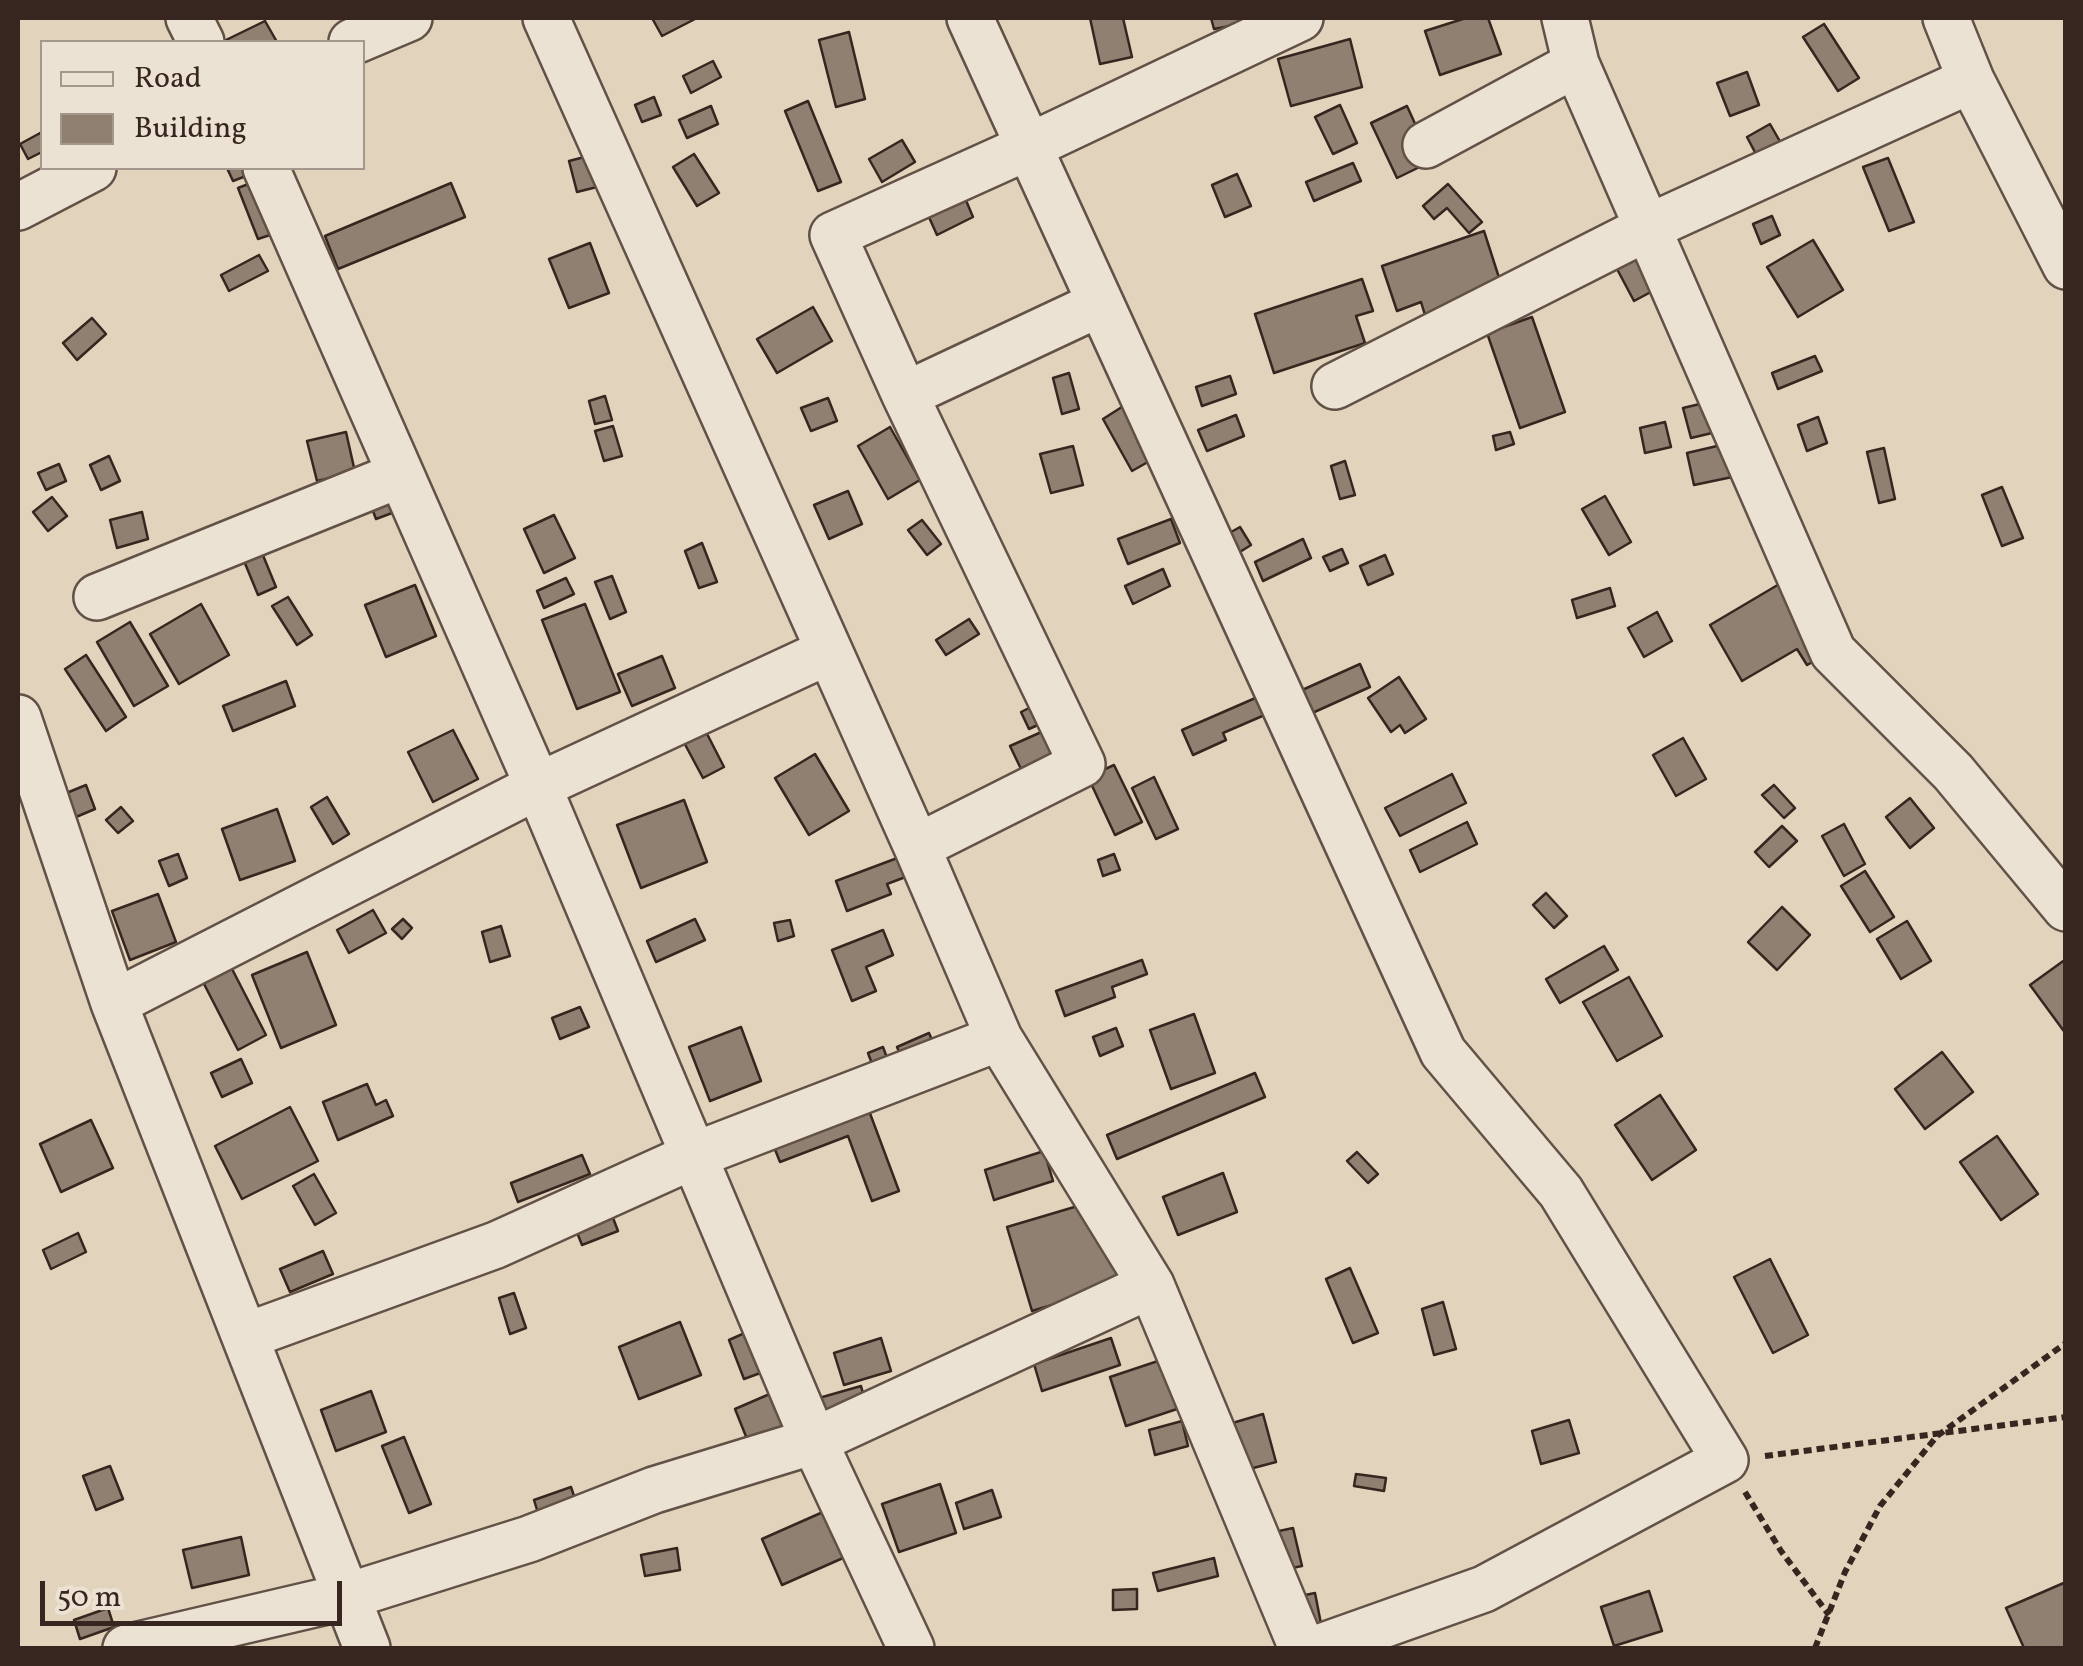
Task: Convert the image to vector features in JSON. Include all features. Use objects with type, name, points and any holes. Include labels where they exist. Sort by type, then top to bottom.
[{"type":"street","points":[[357,40],[409,18]]},
{"type":"street","points":[[546,18],[998,1038],[1151,1284],[1302,1648]]},
{"type":"street","points":[[970,18],[1443,1052],[1561,1192],[1725,1460],[1484,1589],[1318,1648]]},
{"type":"street","points":[[917,848],[1082,764],[905,395],[833,234],[1028,148],[1300,18]]},
{"type":"street","points":[[1566,18],[1576,64],[1832,652],[1953,772],[2066,908]]},
{"type":"street","points":[[1946,18],[1970,80],[2066,266]]},
{"type":"street","points":[[1426,145],[1576,64]]},
{"type":"street","points":[[1335,386],[1647,228],[1970,80]]},
{"type":"street","points":[[18,207],[90,170]]},
{"type":"street","points":[[267,170],[538,786],[814,1441],[912,1648]]},
{"type":"street","points":[[905,395],[1099,304]]},
{"type":"street","points":[[96,596],[398,475]]},
{"type":"street","points":[[114,1003],[538,786],[827,652]]},
{"type":"street","points":[[18,718],[114,1003],[367,1648]]},
{"type":"street","points":[[246,1336],[496,1244],[695,1155],[998,1038]]},
{"type":"street","points":[[126,1648],[348,1596],[529,1539],[654,1490],[814,1441],[1151,1284]]},
{"type":"path","points":[[1815,1648],[1844,1572],[1880,1506],[1937,1436],[2066,1343]]},
{"type":"path","points":[[1829,1615],[1781,1551],[1725,1460],[2065,1420],[2066,1372]]},
{"type":"building","points":[[652,18],[697,18],[662,36]]},
{"type":"building","points":[[1090,18],[1123,18],[1132,57],[1100,64]]},
{"type":"building","points":[[1211,18],[1240,18],[1241,24],[1214,29]]},
{"type":"building","points":[[1466,18],[1488,18],[1501,54],[1440,75],[1425,31]]},
{"type":"building","points":[[265,21],[276,40],[226,40]]},
{"type":"building","points":[[1824,24],[1859,78],[1838,91],[1803,37]]},
{"type":"building","points":[[849,32],[865,99],[836,107],[819,40]]},
{"type":"building","points":[[1350,39],[1362,87],[1291,106],[1278,59]]},
{"type":"building","points":[[713,61],[721,77],[691,93],[683,76]]},
{"type":"building","points":[[1747,72],[1759,105],[1730,116],[1717,83]]},
{"type":"building","points":[[654,97],[661,115],[642,122],[635,105]]},
{"type":"building","points":[[808,101],[841,182],[818,191],[785,111]]},
{"type":"building","points":[[1340,105],[1357,143],[1333,154],[1315,117]]},
{"type":"building","points":[[711,106],[718,124],[687,138],[679,120]]},
{"type":"building","points":[[1407,106],[1432,161],[1397,178],[1371,123]]},
{"type":"building","points":[[1770,124],[1782,145],[1758,158],[1747,137]]},
{"type":"building","points":[[40,133],[40,153],[28,159],[20,144]]},
{"type":"building","points":[[902,140],[915,162],[882,182],[869,159]]},
{"type":"building","points":[[600,153],[597,187],[577,192],[569,161]]},
{"type":"building","points":[[694,154],[719,193],[697,206],[673,167]]},
{"type":"building","points":[[1888,158],[1914,222],[1889,231],[1863,167]]},
{"type":"building","points":[[1353,163],[1361,181],[1314,201],[1306,182]]},
{"type":"building","points":[[228,170],[243,170],[246,176],[233,181]]},
{"type":"building","points":[[1237,174],[1251,206],[1225,217],[1212,185]]},
{"type":"building","points":[[251,183],[270,235],[258,239],[238,188]]},
{"type":"building","points":[[451,183],[465,217],[338,269],[325,236]]},
{"type":"building","points":[[1448,184],[1482,222],[1469,233],[1447,208],[1434,219],[1423,206]]},
{"type":"building","points":[[965,198],[973,217],[937,235],[928,215]]},
{"type":"building","points":[[1772,216],[1780,235],[1761,244],[1753,224]]},
{"type":"building","points":[[1484,231],[1502,287],[1425,315],[1421,302],[1397,311],[1382,266]]},
{"type":"building","points":[[1813,240],[1843,290],[1798,317],[1767,267]]},
{"type":"building","points":[[590,243],[609,293],[569,308],[549,259]]},
{"type":"building","points":[[1648,254],[1664,285],[1634,301],[1617,269]]},
{"type":"building","points":[[259,255],[268,271],[229,291],[221,275]]},
{"type":"building","points":[[1362,279],[1373,311],[1356,316],[1365,343],[1274,373],[1255,314]]},
{"type":"building","points":[[813,307],[832,341],[777,373],[757,339]]},
{"type":"building","points":[[1532,317],[1565,412],[1520,428],[1487,333]]},
{"type":"building","points":[[92,318],[106,334],[77,360],[63,343]]},
{"type":"building","points":[[1815,356],[1822,371],[1778,389],[1772,373]]},
{"type":"building","points":[[1069,373],[1079,409],[1062,414],[1053,378]]},
{"type":"building","points":[[1230,376],[1236,394],[1202,406],[1196,387]]},
{"type":"building","points":[[605,396],[612,420],[595,424],[589,401]]},
{"type":"building","points":[[828,398],[837,421],[811,431],[801,408]]},
{"type":"building","points":[[1704,403],[1712,433],[1691,438],[1683,408]]},
{"type":"building","points":[[1125,405],[1155,458],[1132,471],[1103,419]]},
{"type":"building","points":[[1236,415],[1244,436],[1207,451],[1198,430]]},
{"type":"building","points":[[1818,417],[1827,443],[1807,451],[1798,425]]},
{"type":"building","points":[[1665,422],[1671,447],[1645,453],[1640,428]]},
{"type":"building","points":[[613,426],[622,456],[604,461],[595,431]]},
{"type":"building","points":[[890,427],[920,480],[888,499],[858,446]]},
{"type":"building","points":[[346,432],[355,472],[317,481],[307,441]]},
{"type":"building","points":[[1510,432],[1514,444],[1496,450],[1493,436]]},
{"type":"building","points":[[1730,443],[1737,476],[1694,485],[1687,453]]},
{"type":"building","points":[[1073,446],[1083,485],[1051,493],[1040,454]]},
{"type":"building","points":[[1884,448],[1895,499],[1879,503],[1867,452]]},
{"type":"building","points":[[109,456],[120,481],[101,490],[90,465]]},
{"type":"building","points":[[1345,461],[1355,495],[1340,499],[1331,466]]},
{"type":"building","points":[[59,464],[66,481],[46,490],[38,473]]},
{"type":"building","points":[[2002,487],[2023,538],[2002,546],[1982,495]]},
{"type":"building","points":[[384,491],[392,513],[376,519],[368,498]]},
{"type":"building","points":[[848,491],[862,524],[829,539],[814,505]]},
{"type":"building","points":[[1605,496],[1631,542],[1609,555],[1582,509]]},
{"type":"building","points":[[52,497],[67,516],[48,531],[33,512]]},
{"type":"building","points":[[142,512],[148,539],[117,548],[110,520]]},
{"type":"building","points":[[554,515],[575,558],[544,573],[524,529]]},
{"type":"building","points":[[1171,519],[1180,543],[1128,564],[1118,539]]},
{"type":"building","points":[[922,520],[941,544],[927,555],[908,530]]},
{"type":"building","points":[[1240,527],[1251,545],[1235,555],[1224,536]]},
{"type":"building","points":[[1303,539],[1311,558],[1263,581],[1255,562]]},
{"type":"building","points":[[702,543],[717,582],[699,588],[685,551]]},
{"type":"building","points":[[260,548],[276,587],[258,595],[242,556]]},
{"type":"building","points":[[1342,549],[1348,563],[1330,571],[1323,557]]},
{"type":"building","points":[[1385,555],[1393,574],[1368,585],[1360,566]]},
{"type":"building","points":[[1163,569],[1170,586],[1133,604],[1125,586]]},
{"type":"building","points":[[612,576],[626,612],[610,619],[595,582]]},
{"type":"building","points":[[566,578],[574,594],[544,608],[537,591]]},
{"type":"building","points":[[1781,583],[1824,656],[1807,665],[1797,649],[1742,681],[1710,625]]},
{"type":"building","points":[[415,585],[436,636],[386,657],[365,605]]},
{"type":"building","points":[[1610,588],[1615,606],[1577,618],[1572,600]]},
{"type":"building","points":[[288,597],[312,635],[297,645],[272,606]]},
{"type":"building","points":[[201,604],[229,655],[179,684],[150,634]]},
{"type":"building","points":[[585,604],[620,692],[577,709],[542,620]]},
{"type":"building","points":[[1657,612],[1672,641],[1644,657],[1628,628]]},
{"type":"building","points":[[969,619],[979,634],[946,655],[936,640]]},
{"type":"building","points":[[130,622],[168,686],[134,706],[97,642]]},
{"type":"building","points":[[86,655],[126,717],[106,731],[65,669]]},
{"type":"building","points":[[662,656],[675,688],[632,706],[618,674]]},
{"type":"building","points":[[1360,664],[1370,687],[1310,714],[1300,691]]},
{"type":"building","points":[[1399,677],[1426,719],[1405,733],[1400,725],[1391,732],[1368,698]]},
{"type":"building","points":[[286,681],[295,706],[233,731],[223,706]]},
{"type":"building","points":[[1260,696],[1267,714],[1223,733],[1226,740],[1193,755],[1182,730]]},
{"type":"building","points":[[1043,701],[1051,719],[1029,729],[1021,712]]},
{"type":"building","points":[[703,726],[724,767],[703,778],[681,737]]},
{"type":"building","points":[[1055,726],[1066,749],[1021,769],[1010,746]]},
{"type":"building","points":[[453,730],[478,779],[433,802],[408,752]]},
{"type":"building","points":[[1683,738],[1706,779],[1676,796],[1653,755]]},
{"type":"building","points":[[815,754],[849,811],[809,835],[775,778]]},
{"type":"building","points":[[1114,765],[1142,822],[1115,835],[1088,777]]},
{"type":"building","points":[[1452,774],[1466,803],[1400,836],[1385,808]]},
{"type":"building","points":[[1154,777],[1178,829],[1156,839],[1132,788]]},
{"type":"building","points":[[86,785],[95,809],[57,825],[47,801]]},
{"type":"building","points":[[1774,785],[1795,808],[1784,818],[1762,795]]},
{"type":"building","points":[[327,797],[349,834],[333,844],[311,807]]},
{"type":"building","points":[[1910,798],[1934,828],[1910,848],[1886,817]]},
{"type":"building","points":[[684,800],[707,862],[641,888],[617,825]]},
{"type":"building","points":[[121,807],[133,821],[118,833],[106,820]]},
{"type":"building","points":[[277,809],[295,861],[240,880],[222,829]]},
{"type":"building","points":[[1467,822],[1477,844],[1420,872],[1410,850]]},
{"type":"building","points":[[1844,824],[1865,864],[1844,876],[1822,836]]},
{"type":"building","points":[[1782,826],[1797,841],[1769,867],[1755,852]]},
{"type":"building","points":[[178,854],[187,878],[169,886],[159,861]]},
{"type":"building","points":[[908,854],[916,873],[887,884],[891,894],[847,911],[836,881]]},
{"type":"building","points":[[1114,854],[1120,870],[1103,876],[1098,860]]},
{"type":"building","points":[[1865,871],[1894,917],[1870,932],[1841,886]]},
{"type":"building","points":[[1546,893],[1567,916],[1554,928],[1533,905]]},
{"type":"building","points":[[158,894],[176,942],[130,960],[112,911]]},
{"type":"building","points":[[1782,907],[1810,935],[1777,970],[1748,942]]},
{"type":"building","points":[[373,910],[386,933],[349,953],[337,930]]},
{"type":"building","points":[[403,919],[412,928],[402,939],[392,929]]},
{"type":"building","points":[[695,919],[705,940],[656,962],[647,941]]},
{"type":"building","points":[[790,920],[794,936],[778,941],[774,923]]},
{"type":"building","points":[[1907,921],[1931,961],[1901,979],[1877,939]]},
{"type":"building","points":[[501,926],[510,956],[490,962],[482,932]]},
{"type":"building","points":[[883,930],[893,955],[866,967],[876,991],[852,1001],[832,950]]},
{"type":"building","points":[[1604,946],[1618,970],[1560,1003],[1546,979]]},
{"type":"building","points":[[307,952],[336,1025],[281,1048],[252,975]]},
{"type":"building","points":[[2066,959],[2066,1034],[2030,985]]},
{"type":"building","points":[[1142,960],[1147,974],[1112,987],[1115,997],[1065,1016],[1056,991]]},
{"type":"building","points":[[231,967],[266,1035],[238,1050],[203,982]]},
{"type":"building","points":[[1629,977],[1662,1036],[1617,1061],[1583,1002]]},
{"type":"building","points":[[580,1007],[589,1027],[560,1039],[552,1018]]},
{"type":"building","points":[[1194,1014],[1215,1073],[1171,1089],[1150,1030]]},
{"type":"building","points":[[741,1027],[761,1081],[710,1101],[689,1047]]},
{"type":"building","points":[[1116,1028],[1123,1046],[1100,1056],[1093,1037]]},
{"type":"building","points":[[929,1033],[936,1049],[904,1063],[897,1047]]},
{"type":"building","points":[[883,1047],[890,1066],[875,1072],[868,1053]]},
{"type":"building","points":[[1942,1052],[1973,1092],[1925,1129],[1895,1089]]},
{"type":"building","points":[[241,1059],[252,1083],[222,1097],[211,1073]]},
{"type":"building","points":[[1255,1073],[1265,1097],[1117,1159],[1107,1135]]},
{"type":"building","points":[[367,1084],[376,1105],[386,1100],[393,1116],[338,1140],[323,1102]]},
{"type":"building","points":[[1660,1095],[1696,1150],[1652,1180],[1615,1125]]},
{"type":"building","points":[[865,1100],[899,1191],[872,1201],[848,1136],[780,1162],[770,1137]]},
{"type":"building","points":[[290,1107],[318,1161],[242,1199],[215,1146]]},
{"type":"building","points":[[91,1120],[113,1168],[61,1192],[40,1144]]},
{"type":"building","points":[[1997,1136],[2038,1194],[2001,1220],[1960,1162]]},
{"type":"building","points":[[1044,1151],[1053,1181],[994,1200],[985,1170]]},
{"type":"building","points":[[1357,1152],[1378,1174],[1368,1183],[1347,1161]]},
{"type":"building","points":[[582,1155],[590,1174],[518,1202],[511,1183]]},
{"type":"building","points":[[1223,1173],[1237,1212],[1178,1235],[1163,1197]]},
{"type":"building","points":[[314,1174],[336,1213],[315,1225],[293,1186]]},
{"type":"building","points":[[1098,1200],[1122,1284],[1032,1311],[1007,1227]]},
{"type":"building","points":[[610,1210],[618,1231],[582,1245],[574,1225]]},
{"type":"building","points":[[78,1233],[86,1252],[51,1269],[43,1250]]},
{"type":"building","points":[[323,1251],[333,1274],[290,1292],[280,1269]]},
{"type":"building","points":[[1770,1259],[1808,1335],[1773,1353],[1734,1277]]},
{"type":"building","points":[[1350,1268],[1378,1333],[1353,1343],[1326,1279]]},
{"type":"building","points":[[514,1293],[526,1328],[510,1334],[499,1298]]},
{"type":"building","points":[[1443,1302],[1456,1349],[1434,1355],[1422,1309]]},
{"type":"building","points":[[680,1322],[701,1375],[639,1399],[619,1347]]},
{"type":"building","points":[[747,1332],[763,1372],[744,1379],[729,1340]]},
{"type":"building","points":[[881,1338],[891,1371],[844,1385],[834,1353]]},
{"type":"building","points":[[1111,1338],[1120,1365],[1042,1391],[1034,1364]]},
{"type":"building","points":[[1161,1360],[1177,1409],[1126,1426],[1110,1377]]},
{"type":"building","points":[[861,1386],[866,1404],[824,1416],[819,1398]]},
{"type":"building","points":[[371,1391],[386,1432],[336,1451],[321,1410]]},
{"type":"building","points":[[772,1393],[786,1428],[749,1444],[735,1409]]},
{"type":"building","points":[[1263,1414],[1276,1462],[1242,1471],[1229,1424]]},
{"type":"building","points":[[1569,1420],[1579,1453],[1541,1464],[1532,1431]]},
{"type":"building","points":[[1182,1421],[1188,1446],[1155,1455],[1149,1430]]},
{"type":"building","points":[[404,1437],[431,1504],[409,1513],[382,1446]]},
{"type":"building","points":[[110,1466],[123,1499],[96,1510],[83,1476]]},
{"type":"building","points":[[1356,1474],[1386,1478],[1384,1491],[1354,1486]]},
{"type":"building","points":[[940,1484],[956,1533],[899,1552],[882,1504]]},
{"type":"building","points":[[571,1487],[575,1499],[538,1513],[534,1500]]},
{"type":"building","points":[[992,1490],[1001,1517],[964,1529],[956,1503]]},
{"type":"building","points":[[823,1512],[843,1558],[782,1585],[762,1539]]},
{"type":"building","points":[[1293,1528],[1302,1566],[1287,1569],[1279,1531]]},
{"type":"building","points":[[241,1537],[249,1575],[192,1588],[183,1550]]},
{"type":"building","points":[[677,1548],[680,1570],[645,1576],[641,1555]]},
{"type":"building","points":[[1214,1558],[1218,1576],[1158,1591],[1153,1573]]},
{"type":"building","points":[[2066,1582],[2066,1648],[2024,1648],[2006,1608]]},
{"type":"building","points":[[1137,1589],[1137,1609],[1113,1610],[1113,1590]]},
{"type":"building","points":[[1649,1591],[1662,1631],[1614,1646],[1601,1607]]},
{"type":"building","points":[[1315,1593],[1323,1634],[1307,1637],[1300,1596]]},
{"type":"building","points":[[108,1608],[114,1627],[80,1639],[74,1620]]}]
